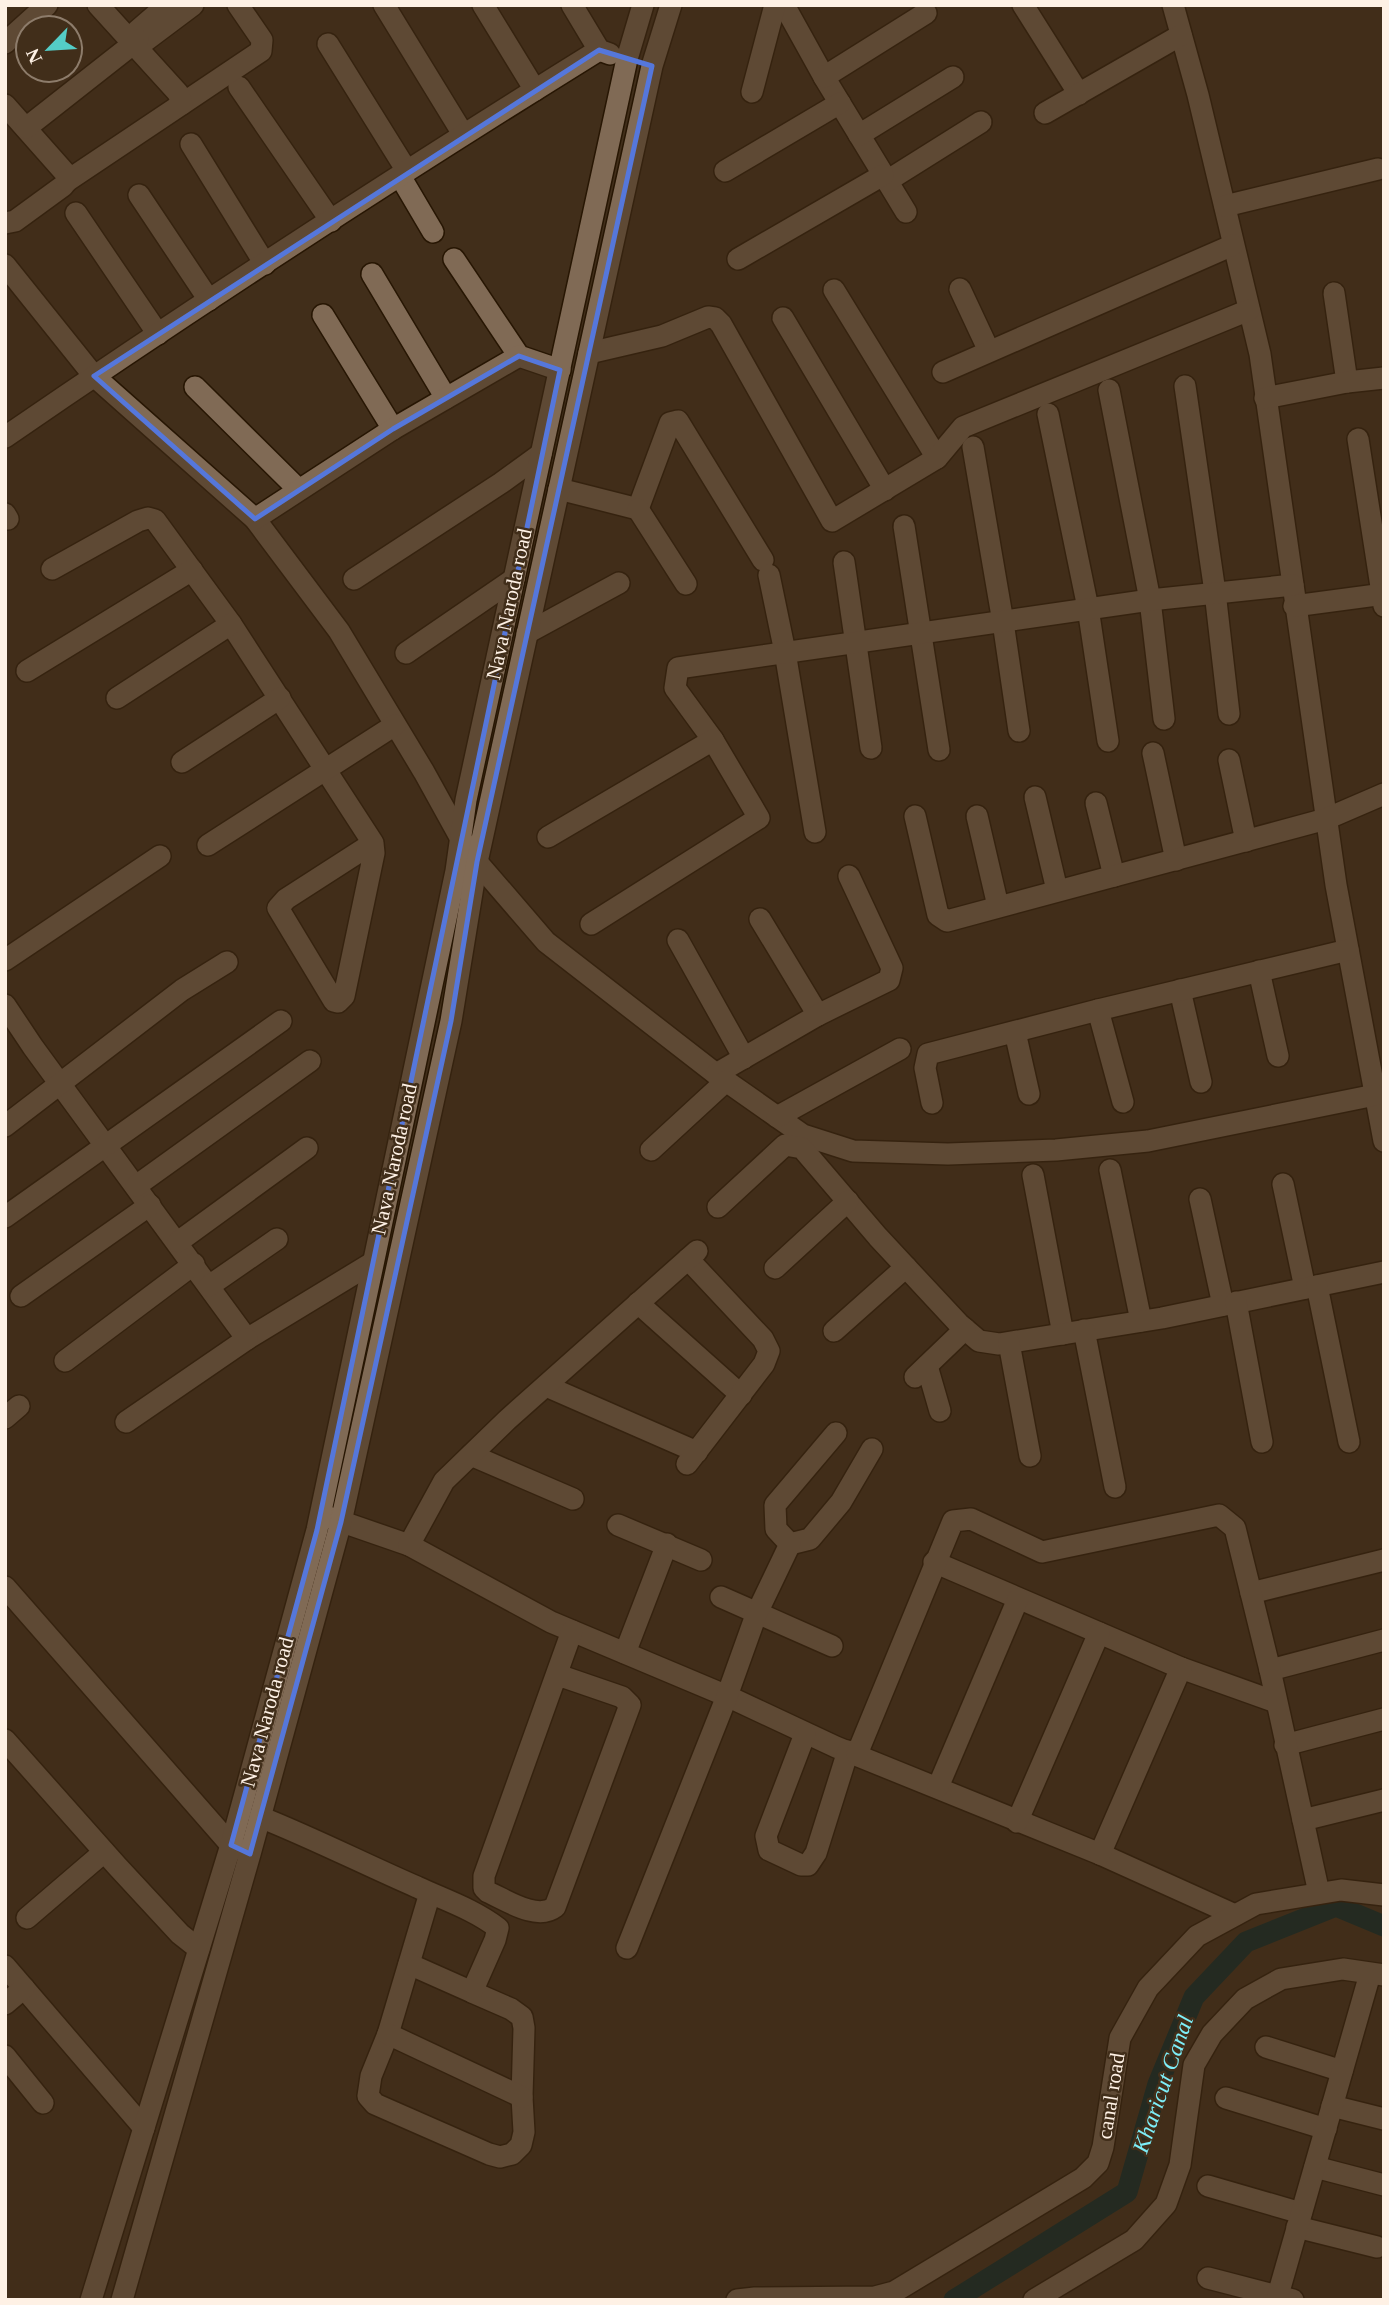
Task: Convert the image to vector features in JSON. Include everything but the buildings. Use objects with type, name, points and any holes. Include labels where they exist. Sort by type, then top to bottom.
[{"type":"street","points":[[5,43],[47,5]]},
{"type":"street","points":[[99,5],[136,43],[177,93],[182,104]]},
{"type":"street","points":[[136,43],[137,31],[167,5]]},
{"type":"street","points":[[26,128],[136,43],[145,41],[193,5]]},
{"type":"street","points":[[5,223],[15,222],[67,181],[261,51],[262,40],[238,5]]},
{"type":"street","points":[[384,5],[463,134]]},
{"type":"street","points":[[483,5],[535,90]]},
{"type":"street","points":[[572,5],[599,50],[652,66]]},
{"type":"street","name":"Nava Naroda road","points":[[126,2298],[240,1850],[320,1514],[461,839],[466,800],[627,59],[643,5]]},
{"type":"street","name":"Nava Naroda road","points":[[94,2291],[199,1950],[240,1850],[260,1817],[341,1522],[451,1021],[477,862],[652,66],[671,5]]},
{"type":"street","points":[[1023,5],[1079,94]]},
{"type":"street","points":[[1172,5],[1225,206],[1260,354],[1326,819],[1383,1136]]},
{"type":"street","points":[[789,8],[824,77],[906,212]]},
{"type":"street","points":[[752,92],[789,8]]},
{"type":"street","points":[[824,77],[926,13]]},
{"type":"street","points":[[1045,113],[1181,35]]},
{"type":"street","points":[[328,44],[433,232]]},
{"type":"street","points":[[5,436],[463,134],[599,50]]},
{"type":"street","points":[[859,135],[953,77]]},
{"type":"street","points":[[239,87],[331,221]]},
{"type":"street","points":[[725,171],[840,103]]},
{"type":"street","points":[[5,106],[62,168],[67,175],[67,181]]},
{"type":"street","points":[[738,260],[981,122]]},
{"type":"street","points":[[191,144],[265,264]]},
{"type":"street","points":[[1225,206],[1378,169]]},
{"type":"street","points":[[139,195],[209,300]]},
{"type":"street","points":[[76,213],[158,334]]},
{"type":"street","points":[[943,372],[1233,245]]},
{"type":"street","points":[[454,259],[519,356],[560,370]]},
{"type":"street","points":[[5,265],[94,376],[255,519],[339,631],[461,839],[477,862],[546,942],[721,1077],[803,1135],[853,1151],[948,1154],[1056,1150],[1148,1141],[1375,1095]]},
{"type":"street","points":[[372,274],[446,398]]},
{"type":"street","points":[[960,289],[989,351]]},
{"type":"street","points":[[834,290],[937,458]]},
{"type":"street","points":[[1334,293],[1347,382]]},
{"type":"street","points":[[589,353],[662,336],[701,319],[715,318],[832,521],[937,458],[963,427],[1249,310]]},
{"type":"street","points":[[323,315],[393,429]]},
{"type":"street","points":[[783,318],[885,490]]},
{"type":"street","points":[[255,519],[393,429],[519,356]]},
{"type":"street","points":[[1265,398],[1347,382],[1384,378]]},
{"type":"street","points":[[1185,386],[1215,592],[1229,714]]},
{"type":"street","points":[[195,387],[298,489]]},
{"type":"street","points":[[1108,390],[1150,600],[1164,719]]},
{"type":"street","points":[[1048,414],[1088,608],[1108,741]]},
{"type":"street","points":[[638,509],[670,424],[678,421],[766,567],[785,652],[815,832]]},
{"type":"street","points":[[591,924],[759,818],[713,740],[675,688],[678,668],[1215,592],[1383,598],[1358,439]]},
{"type":"street","points":[[973,447],[1019,732]]},
{"type":"street","points":[[355,579],[541,454]]},
{"type":"street","points":[[559,489],[638,509],[686,584]]},
{"type":"street","points":[[52,569],[138,521],[151,518],[158,523],[231,624],[280,698],[373,843],[374,853],[344,996],[338,1002],[334,1001],[278,908],[286,899],[373,843]]},
{"type":"street","points":[[904,526],[939,750]]},
{"type":"street","points":[[844,562],[871,748]]},
{"type":"street","points":[[27,671],[192,570]]},
{"type":"street","points":[[406,653],[514,579]]},
{"type":"street","points":[[527,633],[619,583]]},
{"type":"street","points":[[117,698],[231,624]]},
{"type":"street","points":[[182,762],[280,698]]},
{"type":"street","points":[[208,845],[396,725]]},
{"type":"street","points":[[548,837],[713,740]]},
{"type":"street","points":[[1153,753],[1176,860]]},
{"type":"street","points":[[1228,760],[1246,841]]},
{"type":"street","points":[[915,816],[941,918],[947,921],[1326,819],[1384,794]]},
{"type":"street","points":[[1035,797],[1057,890]]},
{"type":"street","points":[[1097,803],[1114,876]]},
{"type":"street","points":[[977,816],[998,906]]},
{"type":"street","points":[[5,960],[160,856]]},
{"type":"street","points":[[651,1150],[721,1077],[744,1058],[818,1015],[889,980],[892,968],[849,876]]},
{"type":"street","points":[[760,919],[818,1015]]},
{"type":"street","points":[[678,940],[744,1058]]},
{"type":"street","points":[[932,1103],[925,1068],[928,1054],[1348,950]]},
{"type":"street","points":[[5,1126],[182,990],[227,962]]},
{"type":"street","points":[[1259,971],[1278,1056]]},
{"type":"street","points":[[1180,990],[1201,1082]]},
{"type":"street","points":[[5,1004],[247,1339]]},
{"type":"street","points":[[1098,1010],[1122,1102]]},
{"type":"street","points":[[5,1217],[281,1021]]},
{"type":"street","points":[[1014,1032],[1029,1094]]},
{"type":"street","points":[[777,1117],[900,1049]]},
{"type":"street","points":[[136,1186],[310,1061]]},
{"type":"street","points":[[718,1207],[785,1145],[803,1148],[906,1267],[965,1329],[979,1341],[999,1344],[1141,1321],[1384,1272]]},
{"type":"street","points":[[178,1242],[307,1148]]},
{"type":"street","points":[[1110,1170],[1141,1321]]},
{"type":"street","points":[[1033,1175],[1115,1487]]},
{"type":"street","points":[[1283,1184],[1349,1442]]},
{"type":"street","points":[[1200,1199],[1230,1303],[1262,1442]]},
{"type":"street","points":[[775,1268],[848,1201]]},
{"type":"street","points":[[21,1296],[150,1205]]},
{"type":"street","points":[[209,1286],[277,1239]]},
{"type":"street","points":[[409,1545],[444,1481],[546,1386],[692,1255],[767,1345],[768,1358],[692,1458],[546,1386]]},
{"type":"street","points":[[125,1422],[247,1339],[372,1263]]},
{"type":"street","points":[[65,1361],[194,1264]]},
{"type":"street","points":[[834,1331],[906,1267]]},
{"type":"street","points":[[638,1303],[741,1395]]},
{"type":"street","points":[[940,1410],[921,1372],[965,1329]]},
{"type":"street","points":[[1009,1343],[1030,1456]]},
{"type":"street","points":[[790,1544],[776,1529],[775,1505],[836,1433]]},
{"type":"street","points":[[790,1544],[810,1539],[841,1502],[872,1449]]},
{"type":"street","points":[[471,1455],[573,1499]]},
{"type":"street","points":[[320,1514],[409,1545],[551,1622],[727,1696],[805,1734],[1100,1854],[1235,1915]]},
{"type":"street","points":[[805,1734],[765,1842],[769,1850],[801,1865],[808,1865],[816,1853],[853,1753],[953,1521],[971,1519],[1042,1552],[1219,1515],[1235,1528],[1270,1670],[1319,1894]]},
{"type":"street","points":[[618,1525],[701,1560]]},
{"type":"street","points":[[625,1653],[667,1544]]},
{"type":"street","points":[[627,1948],[757,1615],[790,1544]]},
{"type":"street","points":[[1251,1593],[1384,1560]]},
{"type":"street","points":[[934,1562],[1181,1668],[1276,1702]]},
{"type":"street","points":[[5,1587],[240,1850]]},
{"type":"street","points":[[722,1597],[832,1647]]},
{"type":"street","points":[[938,1787],[1018,1599]]},
{"type":"street","points":[[558,1675],[622,1697],[630,1705],[555,1907],[550,1911],[538,1912],[488,1892],[484,1888],[484,1876],[572,1631]]},
{"type":"street","points":[[1017,1822],[1099,1633]]},
{"type":"street","points":[[1270,1670],[1384,1640]]},
{"type":"street","points":[[1100,1854],[1181,1668]]},
{"type":"street","points":[[1285,1745],[1384,1719]]},
{"type":"street","points":[[5,1740],[104,1852],[180,1934],[199,1950]]},
{"type":"street","points":[[1303,1820],[1384,1800]]},
{"type":"street","points":[[260,1817],[453,1901],[498,1928],[472,1992]]},
{"type":"street","points":[[27,1918],[104,1852]]},
{"type":"street","name":"canal road","points":[[737,2300],[875,2297],[894,2292],[1083,2178],[1098,2163],[1103,2147],[1120,2038],[1148,1988],[1197,1936],[1256,1904],[1341,1890],[1384,1895]]},
{"type":"street","points":[[409,1964],[511,2009],[522,2017],[524,2132],[521,2145],[512,2154],[500,2157],[375,2104],[368,2096],[368,2087],[388,2034],[430,1893]]},
{"type":"street","points":[[5,1965],[144,2128]]},
{"type":"street","points":[[1034,2300],[1134,2240],[1166,2204],[1180,2165],[1194,2065],[1212,2034],[1245,1999],[1281,1979],[1343,1969],[1377,1975],[1342,2071],[1299,2220],[1285,2298],[1208,2278]]},
{"type":"street","points":[[5,2004],[24,1988]]},
{"type":"street","points":[[388,2034],[522,2097]]},
{"type":"street","points":[[1266,2047],[1342,2071]]},
{"type":"street","points":[[5,2056],[43,2103]]},
{"type":"street","points":[[1226,2098],[1326,2129]]},
{"type":"street","points":[[1332,2106],[1384,2119]]},
{"type":"street","points":[[1315,2167],[1384,2185]]},
{"type":"street","points":[[1208,2186],[1377,2247]]},
{"type":"street","points":[[94,2291],[126,2298]]},
{"type":"highlighted area","points":[[599,50],[652,66],[477,862],[451,1021],[341,1522],[250,1854],[231,1845],[317,1530],[560,370],[519,356],[393,429],[255,519],[94,376]]},
{"type":"waterway","name":"Kharicut Canal","points":[[954,2300],[1127,2192],[1158,2084],[1194,1997],[1246,1942],[1336,1906],[1384,1926]]}]
